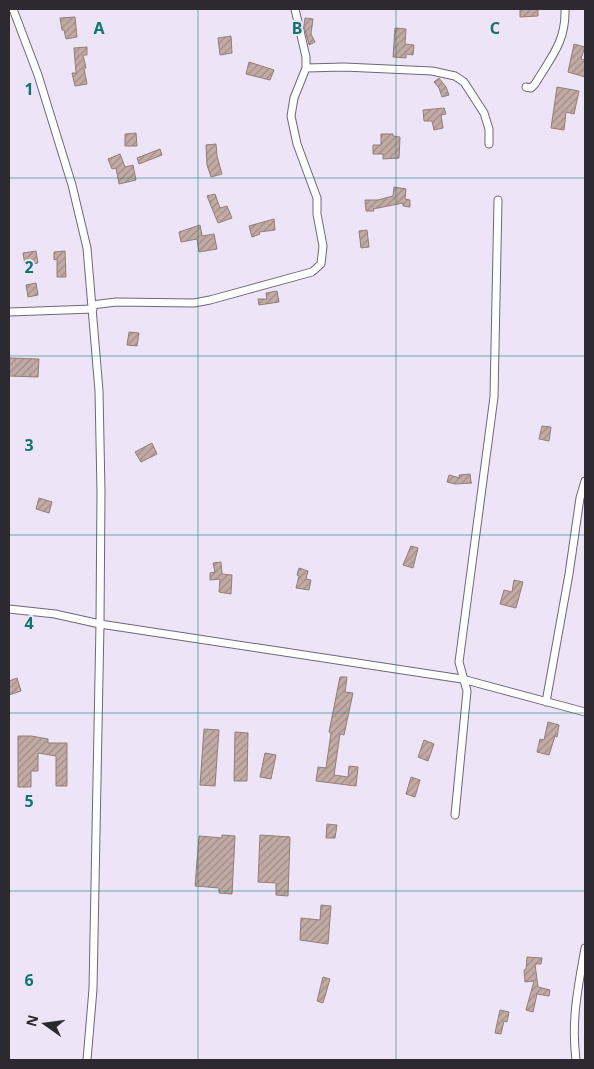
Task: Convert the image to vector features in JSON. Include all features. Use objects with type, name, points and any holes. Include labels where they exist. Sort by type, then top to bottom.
[{"type":"street","points":[[13,9],[34,62],[74,193],[87,248],[99,391],[101,492],[100,624],[93,989],[87,1060]]},
{"type":"street","points":[[9,312],[93,307],[116,302],[194,303],[312,272],[319,267],[322,260],[323,246],[317,214],[318,201],[297,144],[291,116],[294,98],[306,68],[306,57],[295,9]]},
{"type":"street","points":[[526,87],[530,88],[535,84],[557,46],[564,32],[565,9]]},
{"type":"street","points":[[306,68],[432,71],[455,76],[464,82],[484,113],[489,129],[489,144]]},
{"type":"street","points":[[455,815],[467,690],[462,679],[459,662],[494,397],[498,200]]},
{"type":"street","points":[[546,702],[570,574],[580,498],[585,481]]},
{"type":"street","points":[[9,609],[55,614],[100,624],[462,679],[585,712]]},
{"type":"street","points":[[576,1060],[574,1010],[585,948]]},
{"type":"building","points":[[520,9],[538,9],[538,16],[520,17]]},
{"type":"building","points":[[75,17],[77,37],[66,39],[60,18]]},
{"type":"building","points":[[305,18],[313,19],[311,34],[315,42],[309,45],[304,26]]},
{"type":"building","points":[[395,28],[406,29],[405,44],[414,45],[413,55],[406,54],[406,58],[393,57]]},
{"type":"building","points":[[231,36],[232,53],[220,55],[218,38]]},
{"type":"building","points":[[574,44],[585,47],[581,59],[585,60],[585,77],[568,72]]},
{"type":"building","points":[[87,47],[87,55],[83,55],[87,84],[75,86],[72,73],[76,73],[74,48]]},
{"type":"building","points":[[249,62],[274,70],[270,80],[246,74]]},
{"type":"building","points":[[439,78],[449,95],[442,97],[439,88],[434,82]]},
{"type":"building","points":[[557,87],[579,91],[574,114],[566,112],[564,130],[551,128]]},
{"type":"building","points":[[444,108],[446,114],[441,115],[443,128],[434,130],[432,121],[424,121],[423,110]]},
{"type":"building","points":[[136,133],[137,146],[125,146],[125,134]]},
{"type":"building","points":[[381,134],[393,134],[393,136],[400,137],[399,158],[383,159],[383,154],[373,154],[373,145],[381,145]]},
{"type":"building","points":[[216,144],[222,174],[211,177],[207,165],[206,145]]},
{"type":"building","points":[[160,149],[162,155],[139,164],[137,158]]},
{"type":"building","points":[[120,154],[125,167],[133,165],[136,180],[119,184],[116,168],[112,169],[108,159]]},
{"type":"building","points":[[394,187],[406,189],[405,199],[410,200],[410,207],[403,206],[403,203],[373,209],[374,211],[366,211],[365,200],[378,200],[393,196]]},
{"type":"building","points":[[215,194],[220,208],[227,206],[232,218],[218,223],[207,196]]},
{"type":"building","points":[[274,219],[275,230],[259,232],[260,234],[252,237],[249,226]]},
{"type":"building","points":[[200,225],[202,236],[214,234],[217,249],[199,252],[197,239],[181,242],[179,232]]},
{"type":"building","points":[[367,230],[369,247],[361,248],[359,231]]},
{"type":"building","points":[[36,251],[38,263],[25,265],[23,253]]},
{"type":"building","points":[[65,251],[66,277],[57,277],[57,259],[54,260],[54,252]]},
{"type":"building","points":[[36,283],[38,295],[28,297],[26,285]]},
{"type":"building","points":[[277,291],[279,302],[259,305],[258,299],[267,299],[266,293]]},
{"type":"building","points":[[129,332],[139,333],[137,346],[127,345]]},
{"type":"building","points":[[9,358],[39,359],[38,377],[9,376]]},
{"type":"building","points":[[542,426],[551,427],[549,441],[539,439]]},
{"type":"building","points":[[152,443],[157,454],[141,462],[135,452]]},
{"type":"building","points":[[470,474],[472,483],[455,484],[447,482],[449,475],[460,478],[459,475]]},
{"type":"building","points":[[39,498],[52,502],[49,513],[36,509]]},
{"type":"building","points":[[411,546],[418,548],[413,568],[403,565]]},
{"type":"building","points":[[221,562],[222,574],[232,575],[231,594],[219,592],[220,579],[210,580],[210,573],[215,572],[213,563]]},
{"type":"building","points":[[299,568],[308,571],[306,579],[311,580],[309,590],[296,588]]},
{"type":"building","points":[[514,580],[523,582],[516,608],[500,604],[504,590],[512,592]]},
{"type":"building","points":[[340,677],[347,677],[345,692],[353,693],[344,735],[340,734],[334,775],[348,777],[349,766],[358,767],[356,786],[316,781],[318,767],[326,768],[331,733],[329,732]]},
{"type":"building","points":[[17,678],[21,691],[9,695],[9,681]]},
{"type":"building","points":[[548,722],[559,725],[557,737],[555,736],[549,755],[537,752],[540,739],[544,740]]},
{"type":"building","points":[[204,729],[219,730],[215,786],[200,785]]},
{"type":"building","points":[[235,732],[248,733],[247,781],[234,781]]},
{"type":"building","points":[[18,736],[48,739],[48,743],[67,743],[67,786],[56,786],[56,756],[38,753],[38,771],[31,771],[31,787],[18,787]]},
{"type":"building","points":[[424,740],[434,744],[428,761],[418,757]]},
{"type":"building","points":[[265,753],[276,755],[271,779],[260,777]]},
{"type":"building","points":[[411,777],[420,780],[415,797],[406,794]]},
{"type":"building","points":[[327,824],[337,825],[335,838],[326,838]]},
{"type":"building","points":[[222,835],[235,836],[232,894],[219,893],[219,888],[195,886],[199,836],[222,838]]},
{"type":"building","points":[[260,835],[290,837],[288,896],[276,895],[276,883],[258,882]]},
{"type":"building","points":[[321,905],[331,906],[328,944],[300,940],[301,918],[320,920]]},
{"type":"building","points":[[527,957],[542,958],[541,964],[535,964],[538,987],[550,990],[549,996],[537,994],[533,1012],[526,1010],[534,981],[525,982],[524,970],[526,969]]},
{"type":"building","points":[[323,977],[330,979],[323,1003],[317,1001]]},
{"type":"building","points":[[500,1010],[509,1012],[507,1022],[504,1021],[501,1034],[495,1033]]}]
